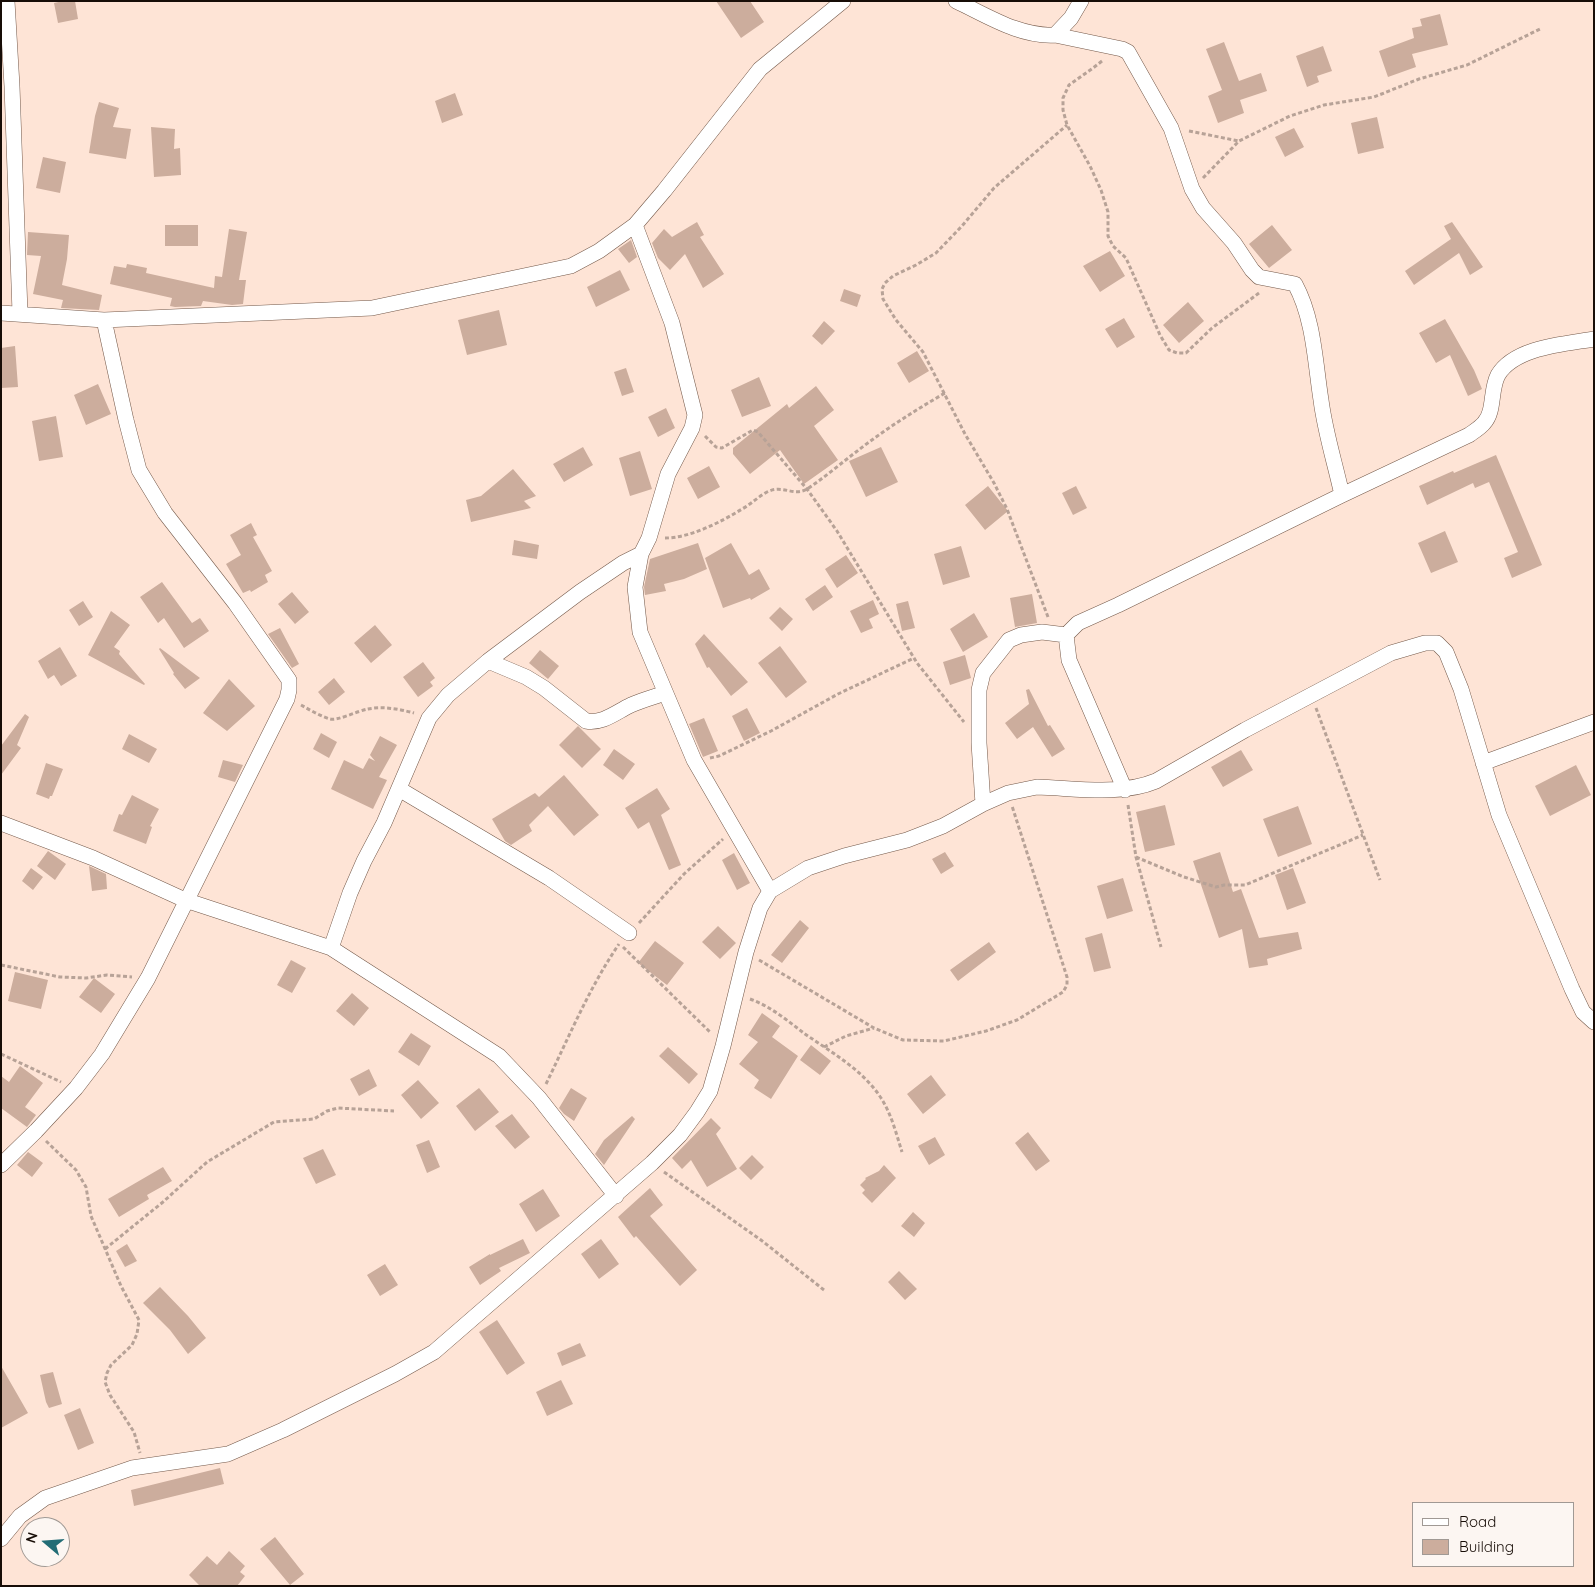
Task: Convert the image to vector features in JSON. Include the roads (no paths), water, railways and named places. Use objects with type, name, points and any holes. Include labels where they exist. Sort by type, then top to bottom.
[{"type":"street","points":[[7,1],[20,314]]},
{"type":"street","points":[[1,313],[104,320],[372,308],[571,266],[600,251],[635,225],[664,192],[760,69],[843,1]]},
{"type":"street","points":[[956,1],[1023,32],[1041,36],[1055,35],[1116,47],[1128,52],[1171,128],[1192,189],[1203,208],[1234,243],[1259,277],[1295,284],[1305,310],[1315,353],[1321,402],[1342,495]]},
{"type":"street","points":[[1055,35],[1071,18],[1081,1]]},
{"type":"street","points":[[635,225],[672,323],[695,415],[694,422],[668,474],[649,538],[641,554],[635,587],[640,632],[694,760],[770,891]]},
{"type":"street","points":[[1,1165],[76,1088],[102,1054],[148,978],[185,900],[287,699],[289,690],[289,680],[235,603],[165,513],[139,470],[104,320]]},
{"type":"street","points":[[983,804],[979,742],[979,690],[983,672],[1009,640],[1021,635],[1042,632],[1060,634],[1078,623],[1469,435],[1485,423],[1490,412],[1498,375],[1512,361],[1544,347],[1594,339]]},
{"type":"street","points":[[331,948],[350,893],[364,860],[384,823],[429,718],[448,695],[488,661],[580,592],[623,563],[641,554]]},
{"type":"street","points":[[1060,634],[1069,660],[1125,790]]},
{"type":"street","points":[[1,1539],[20,1516],[44,1498],[144,1465],[228,1454],[283,1430],[395,1374],[434,1352],[616,1196],[680,1134],[710,1090],[724,1046],[746,952],[760,908],[770,891],[808,868],[844,856],[907,840],[944,826],[983,804],[1008,793],[1037,786],[1125,790],[1156,781],[1245,730],[1391,653],[1425,643],[1437,643],[1446,652],[1461,689],[1499,815],[1568,981],[1583,1012],[1594,1022]]},
{"type":"street","points":[[488,661],[526,677],[544,688],[586,721],[595,723],[632,705],[666,693]]},
{"type":"street","points":[[1483,763],[1594,722]]},
{"type":"street","points":[[399,789],[549,878],[624,938]]},
{"type":"street","points":[[1,824],[93,858],[185,900],[331,948],[499,1056],[539,1098],[616,1196]]}]
